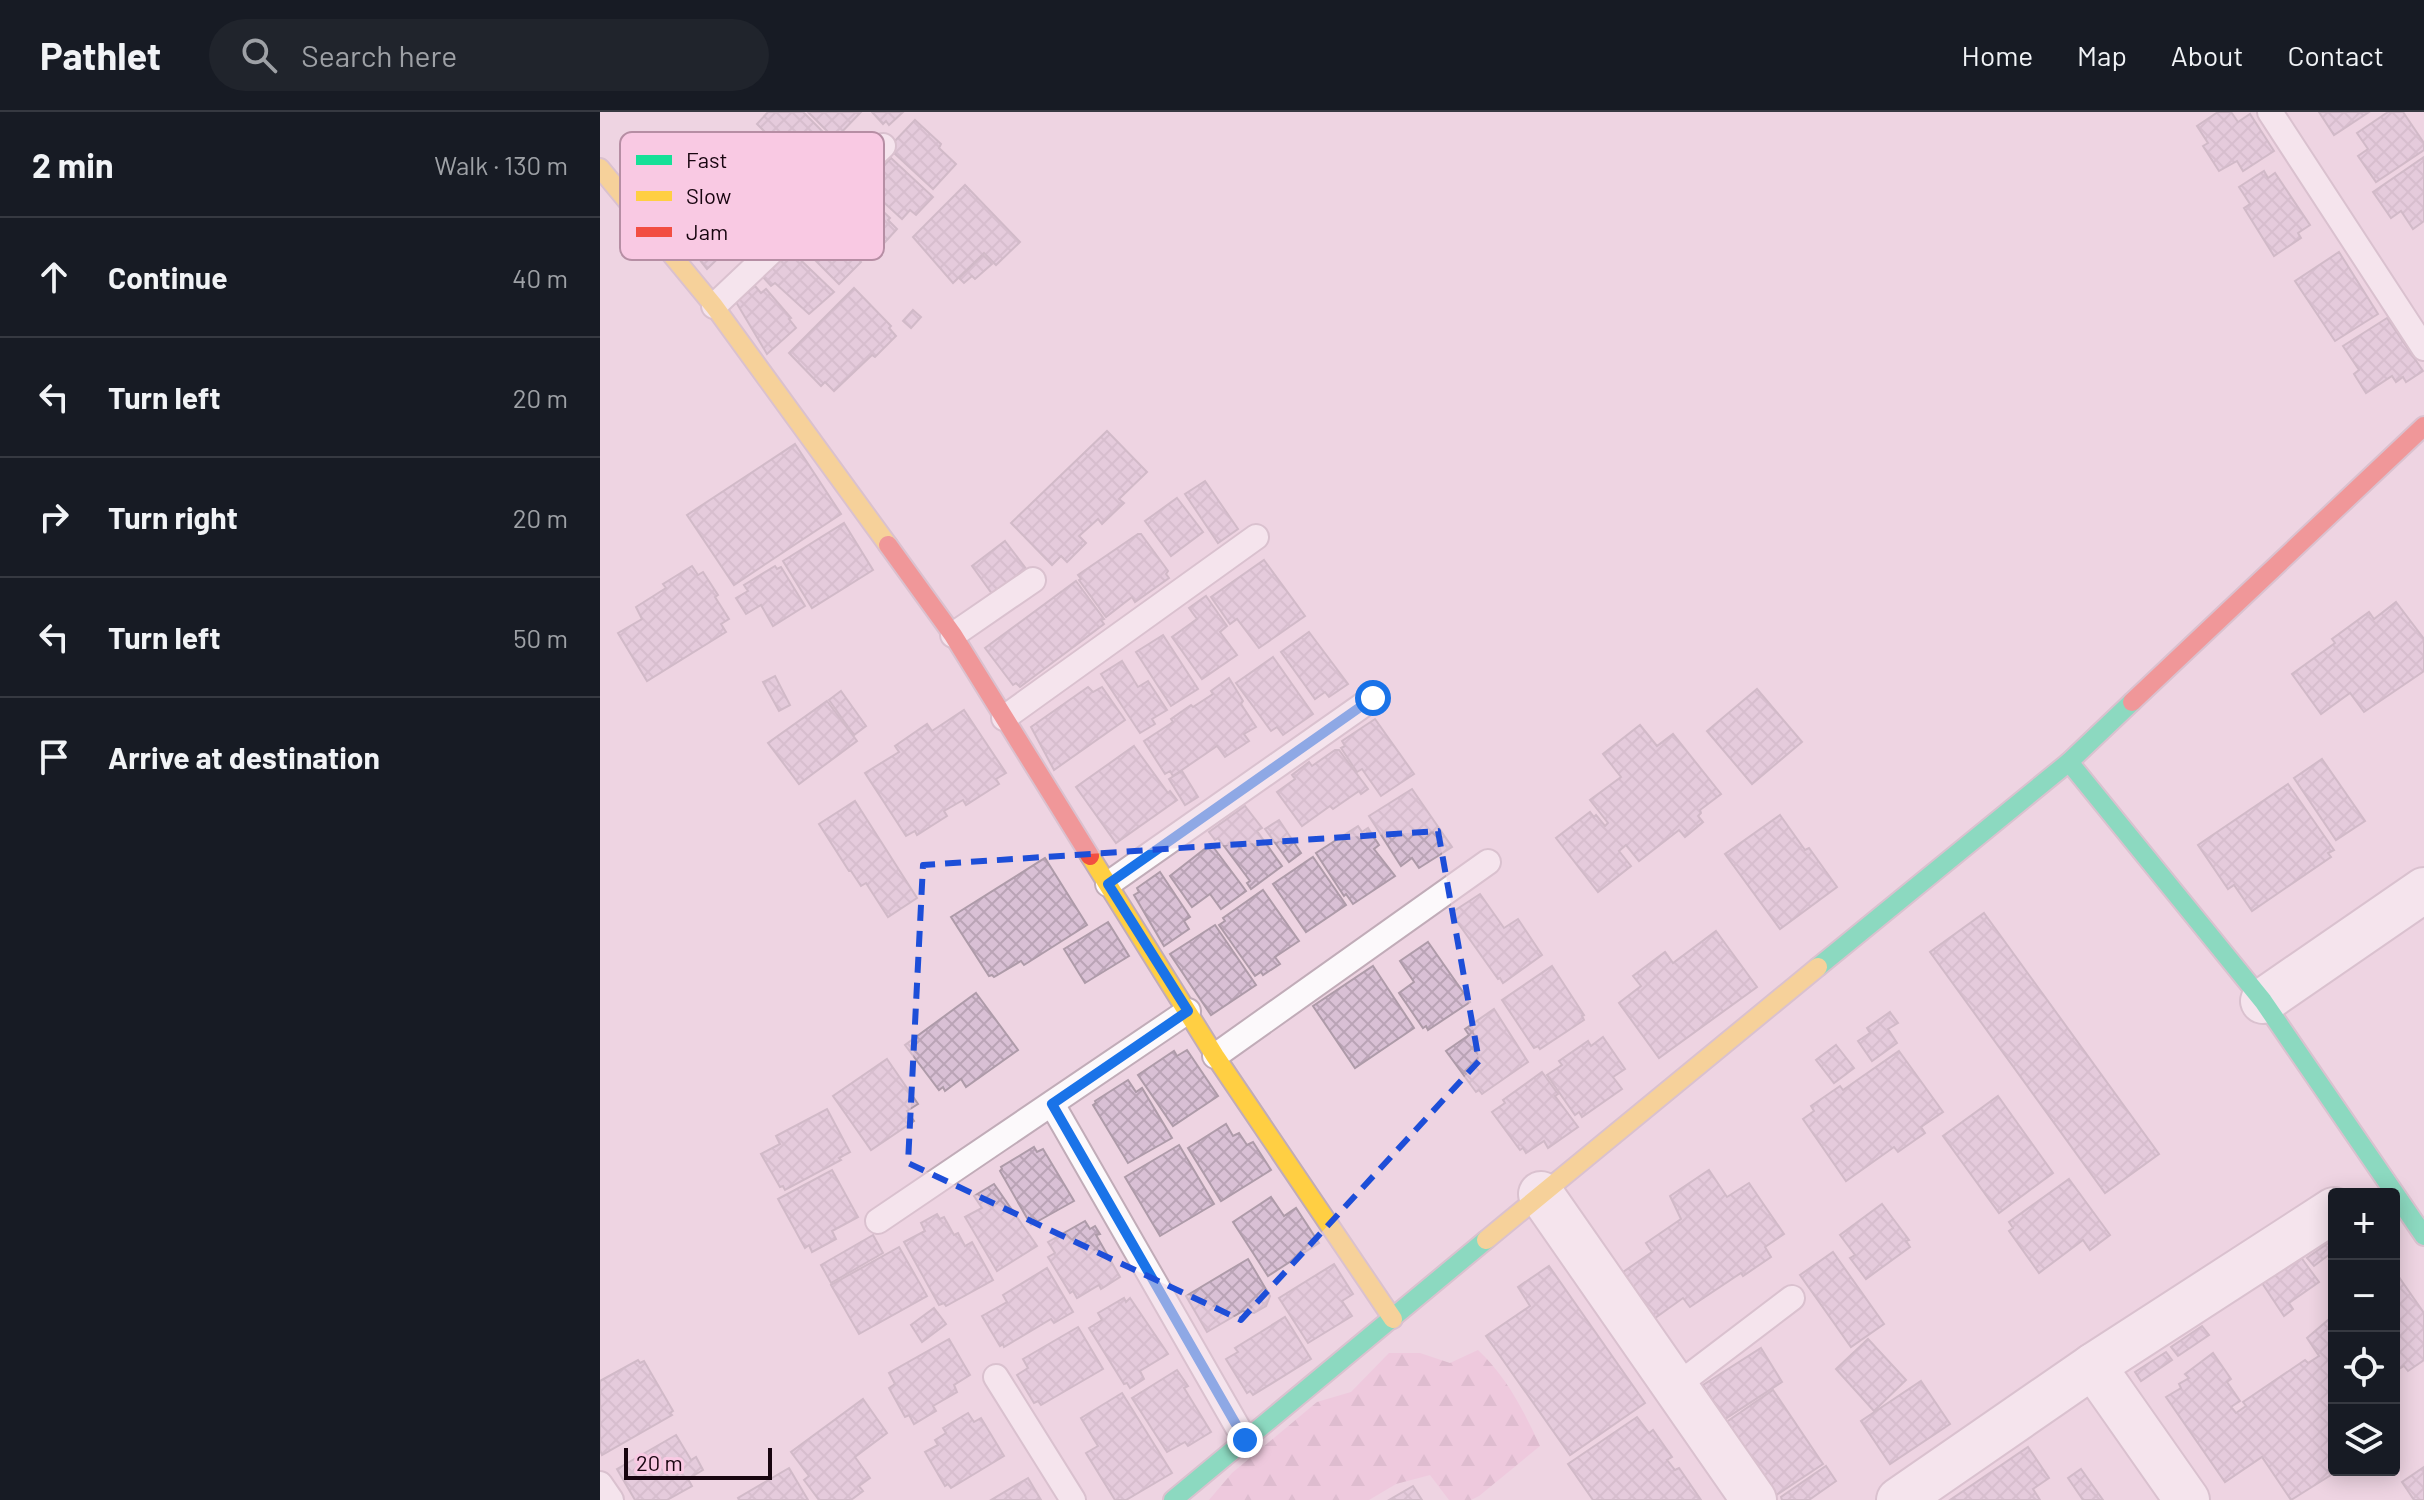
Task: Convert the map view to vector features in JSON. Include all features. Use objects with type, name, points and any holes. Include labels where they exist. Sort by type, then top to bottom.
[{"type":"street","points":[[600,168],[620,192]]},
{"type":"street","points":[[676,260],[714,306],[953,635],[1215,1056],[1393,1319]]},
{"type":"street","points":[[1179,1498],[1541,1194],[2069,762],[2424,426]]},
{"type":"street","points":[[2069,762],[2263,1001],[2371,1186],[2424,1236]]},
{"type":"street","points":[[2263,1001],[2424,890]]},
{"type":"street","points":[[1541,1194],[1754,1500]]},
{"type":"street","points":[[1899,1500],[2093,1366],[2328,1214]]},
{"type":"street","points":[[2093,1366],[2187,1500]]},
{"type":"lane","points":[[2270,112],[2424,348]]},
{"type":"lane","points":[[714,306],[763,260]]},
{"type":"lane","points":[[1004,718],[1256,537]]},
{"type":"lane","points":[[953,635],[1033,580]]},
{"type":"lane","points":[[1108,884],[1373,698]]},
{"type":"lane","points":[[1215,1056],[1488,862]]},
{"type":"lane","points":[[878,1221],[1188,1011]]},
{"type":"lane","points":[[1052,1104],[1245,1440]]},
{"type":"lane","points":[[1675,1387],[1792,1298]]},
{"type":"lane","points":[[996,1377],[1073,1500]]},
{"type":"lane","points":[[600,1484],[611,1500]]},
{"type":"highlighted area","points":[[1438,831],[1479,1061],[1241,1320],[908,1163],[923,865]]},
{"type":"green space","points":[[1478,1350],[1514,1395],[1540,1446],[1479,1496],[1471,1500],[1449,1500],[1430,1475],[1396,1484],[1369,1500],[1209,1500],[1232,1473],[1317,1402],[1351,1392],[1389,1353],[1420,1353],[1450,1363]]},
{"type":"building","points":[[768,112],[803,112],[823,132],[765,132],[757,124]]},
{"type":"building","points":[[808,112],[861,112],[842,132],[828,132]]},
{"type":"building","points":[[872,112],[903,112],[889,125],[886,121],[883,124]]},
{"type":"building","points":[[2218,112],[2231,112],[2238,122],[2250,114],[2274,151],[2243,171],[2237,161],[2219,171],[2203,146],[2208,143],[2197,126]]},
{"type":"building","points":[[2319,112],[2369,112],[2334,135]]},
{"type":"building","points":[[2388,112],[2403,112],[2424,143],[2424,150],[2376,182],[2358,156],[2368,149],[2357,133]]},
{"type":"building","points":[[915,120],[941,144],[939,148],[956,164],[933,189],[893,152],[895,149],[891,145]]},
{"type":"building","points":[[2424,157],[2424,221],[2413,229],[2401,211],[2391,218],[2373,192]]},
{"type":"building","points":[[891,158],[933,197],[916,215],[910,210],[902,219],[884,202],[884,166]]},
{"type":"building","points":[[2264,171],[2268,178],[2275,173],[2310,225],[2298,233],[2301,238],[2274,256],[2244,208],[2250,204],[2239,187]]},
{"type":"building","points":[[965,185],[1020,242],[996,265],[984,253],[953,283],[913,237]]},
{"type":"building","points":[[884,212],[890,218],[888,220],[897,229],[884,243]]},
{"type":"building","points":[[2339,252],[2378,314],[2335,341],[2295,281]]},
{"type":"building","points":[[983,255],[992,264],[975,279],[972,276],[964,283],[959,278]]},
{"type":"building","points":[[700,260],[716,260],[707,269]]},
{"type":"building","points":[[775,260],[801,260],[834,292],[809,314],[775,283],[771,286],[761,275]]},
{"type":"building","points":[[815,260],[859,260],[861,262],[839,284]]},
{"type":"building","points":[[755,286],[761,293],[766,289],[796,328],[767,354],[736,302]]},
{"type":"building","points":[[854,288],[891,326],[889,328],[896,336],[834,391],[825,382],[821,386],[789,353]]},
{"type":"building","points":[[913,310],[921,317],[911,328],[903,321]]},
{"type":"building","points":[[2387,318],[2423,371],[2406,382],[2403,377],[2396,382],[2392,376],[2366,393],[2354,374],[2359,370],[2343,346]]},
{"type":"building","points":[[1107,431],[1147,472],[1119,499],[1124,503],[1102,524],[1098,519],[1079,536],[1086,543],[1067,562],[1061,556],[1052,565],[1011,523]]},
{"type":"building","points":[[795,444],[841,514],[734,585],[687,515]]},
{"type":"building","points":[[1205,481],[1238,529],[1218,543],[1185,494]]},
{"type":"building","points":[[1177,498],[1203,532],[1171,556],[1145,521]]},
{"type":"building","points":[[844,523],[873,570],[812,608],[783,561]]},
{"type":"building","points":[[1138,534],[1168,571],[1166,574],[1169,578],[1135,602],[1132,597],[1106,617],[1078,575]]},
{"type":"building","points":[[1005,541],[1027,570],[993,595],[972,566]]},
{"type":"building","points":[[1264,560],[1305,616],[1259,648],[1237,619],[1230,624],[1211,597]]},
{"type":"building","points":[[692,566],[698,575],[703,572],[718,595],[715,597],[729,619],[721,624],[726,632],[647,681],[618,633],[642,619],[636,607],[666,588],[663,584]]},
{"type":"building","points":[[775,566],[777,569],[781,567],[805,606],[773,626],[761,605],[746,614],[736,598],[748,591],[744,585]]},
{"type":"building","points":[[1076,581],[1104,619],[1101,620],[1104,624],[1020,687],[1016,683],[1013,685],[985,648]]},
{"type":"building","points":[[1206,596],[1227,626],[1220,632],[1237,655],[1202,679],[1172,637],[1197,619],[1189,608]]},
{"type":"building","points":[[2396,602],[2424,639],[2424,671],[2364,712],[2350,693],[2321,714],[2292,674],[2335,643],[2332,639],[2369,612],[2374,619]]},
{"type":"building","points":[[1309,632],[1348,684],[1329,697],[1325,692],[1315,699],[1281,652]]},
{"type":"building","points":[[1163,635],[1198,689],[1171,706],[1136,652]]},
{"type":"building","points":[[1273,657],[1313,714],[1283,735],[1277,727],[1271,731],[1236,683]]},
{"type":"building","points":[[1122,661],[1138,687],[1148,681],[1167,710],[1152,719],[1155,724],[1140,733],[1101,674]]},
{"type":"building","points":[[775,676],[790,705],[779,711],[763,682]]},
{"type":"building","points":[[1229,678],[1256,727],[1244,734],[1249,741],[1225,757],[1217,746],[1173,776],[1170,771],[1165,774],[1144,741],[1173,722],[1171,719],[1191,705],[1193,707],[1213,694],[1211,691]]},
{"type":"building","points":[[1088,687],[1093,692],[1102,687],[1125,720],[1054,770],[1031,727]]},
{"type":"building","points":[[1757,689],[1802,742],[1752,784],[1707,731]]},
{"type":"building","points":[[841,691],[866,726],[854,735],[829,700]]},
{"type":"building","points":[[827,701],[857,741],[799,784],[768,743]]},
{"type":"building","points":[[964,710],[1006,773],[996,779],[999,784],[966,805],[963,800],[944,811],[947,816],[917,835],[915,831],[906,836],[865,773],[899,752],[895,746],[927,724],[932,731]]},
{"type":"building","points":[[1375,719],[1414,774],[1381,796],[1362,769],[1357,772],[1341,748],[1345,746],[1342,741]]},
{"type":"building","points":[[1640,725],[1657,746],[1673,734],[1721,794],[1700,810],[1698,816],[1703,822],[1685,837],[1679,830],[1639,861],[1626,845],[1619,851],[1631,866],[1598,892],[1556,838],[1590,812],[1605,826],[1608,823],[1590,800],[1621,777],[1603,754]]},
{"type":"building","points":[[1134,746],[1168,793],[1170,791],[1177,800],[1116,843],[1076,787]]},
{"type":"building","points":[[1339,750],[1368,789],[1361,794],[1359,791],[1333,809],[1330,806],[1302,826],[1277,792],[1295,779],[1292,775],[1309,762],[1312,766]]},
{"type":"building","points":[[2322,759],[2365,821],[2336,840],[2294,778]]},
{"type":"building","points":[[1182,771],[1198,797],[1185,805],[1169,779]]},
{"type":"building","points":[[2288,784],[2334,850],[2328,853],[2331,857],[2252,911],[2234,885],[2228,889],[2198,845]]},
{"type":"building","points":[[1412,789],[1452,847],[1419,868],[1412,858],[1401,866],[1369,816]]},
{"type":"building","points":[[855,801],[917,898],[888,917],[866,883],[861,886],[849,871],[819,824]]},
{"type":"building","points":[[1245,806],[1262,828],[1257,831],[1282,866],[1251,889],[1247,883],[1250,881],[1218,838],[1215,840],[1209,832]]},
{"type":"building","points":[[1780,815],[1837,887],[1780,929],[1725,854]]},
{"type":"building","points":[[1279,820],[1301,853],[1289,862],[1265,829]]},
{"type":"building","points":[[1358,826],[1362,832],[1368,828],[1379,845],[1374,849],[1395,876],[1353,904],[1346,894],[1344,896],[1316,853]]},
{"type":"building","points":[[1211,844],[1246,891],[1221,909],[1210,894],[1192,907],[1170,876]]},
{"type":"building","points":[[1313,857],[1346,905],[1306,932],[1273,884]]},
{"type":"building","points":[[1045,858],[1087,925],[1024,965],[1021,961],[994,977],[989,976],[951,917]]},
{"type":"building","points":[[1160,872],[1190,917],[1184,921],[1189,929],[1164,946],[1134,895],[1139,892],[1137,888]]},
{"type":"building","points":[[1263,890],[1299,941],[1275,957],[1280,964],[1263,975],[1261,972],[1255,976],[1219,925],[1225,921],[1223,918]]},
{"type":"building","points":[[1480,894],[1504,928],[1518,919],[1542,955],[1503,983],[1451,913]]},
{"type":"building","points":[[1984,913],[2159,1154],[2105,1193],[1930,952]]},
{"type":"building","points":[[1108,922],[1129,956],[1085,983],[1064,949]]},
{"type":"building","points":[[1215,925],[1256,985],[1211,1015],[1170,954]]},
{"type":"building","points":[[1716,931],[1757,987],[1659,1058],[1619,1003],[1641,986],[1633,976],[1665,952],[1673,963]]},
{"type":"building","points":[[1428,942],[1470,1002],[1428,1030],[1426,1026],[1423,1028],[1399,993],[1414,982],[1400,961]]},
{"type":"building","points":[[1373,966],[1414,1028],[1355,1068],[1313,1006]]},
{"type":"building","points":[[1552,966],[1584,1015],[1584,1020],[1540,1049],[1538,1046],[1534,1048],[1502,1000]]},
{"type":"building","points":[[976,993],[1018,1050],[966,1087],[961,1079],[945,1091],[943,1087],[939,1090],[905,1045]]},
{"type":"building","points":[[1494,1009],[1528,1062],[1482,1094],[1479,1090],[1476,1092],[1446,1051],[1469,1035],[1465,1029]]},
{"type":"building","points":[[1890,1012],[1898,1023],[1888,1029],[1897,1043],[1872,1061],[1858,1041],[1870,1033],[1867,1028]]},
{"type":"building","points":[[1603,1037],[1625,1069],[1613,1077],[1622,1089],[1582,1117],[1579,1112],[1575,1115],[1547,1075],[1562,1065],[1559,1061],[1588,1041],[1591,1046]]},
{"type":"building","points":[[1836,1045],[1854,1068],[1834,1083],[1816,1060]]},
{"type":"building","points":[[1187,1050],[1218,1096],[1173,1126],[1138,1075],[1174,1051],[1177,1056]]},
{"type":"building","points":[[1899,1051],[1943,1112],[1921,1127],[1925,1133],[1898,1152],[1894,1147],[1846,1181],[1803,1119],[1814,1111],[1811,1106],[1840,1086],[1843,1090]]},
{"type":"building","points":[[887,1059],[918,1104],[907,1111],[914,1121],[871,1150],[833,1096]]},
{"type":"building","points":[[1542,1072],[1578,1127],[1548,1148],[1544,1141],[1526,1153],[1523,1148],[1520,1150],[1492,1112],[1505,1103],[1503,1100]]},
{"type":"building","points":[[1128,1080],[1136,1092],[1142,1088],[1172,1138],[1128,1163],[1093,1105]]},
{"type":"building","points":[[1998,1096],[2053,1173],[1999,1213],[1943,1136]]},
{"type":"building","points":[[827,1109],[850,1152],[785,1190],[783,1186],[780,1187],[761,1154],[780,1144],[776,1136]]},
{"type":"building","points":[[1226,1124],[1233,1136],[1239,1133],[1247,1145],[1253,1142],[1271,1170],[1221,1201],[1188,1148]]},
{"type":"building","points":[[1179,1145],[1214,1204],[1160,1236],[1125,1177]]},
{"type":"building","points":[[1034,1147],[1037,1152],[1043,1149],[1074,1201],[1031,1225],[1000,1171],[1001,1167]]},
{"type":"building","points":[[832,1170],[858,1217],[832,1231],[836,1239],[812,1252],[809,1245],[805,1248],[778,1199]]},
{"type":"building","points":[[1709,1170],[1727,1197],[1749,1183],[1784,1234],[1765,1247],[1771,1257],[1743,1276],[1741,1273],[1690,1307],[1683,1298],[1655,1318],[1623,1272],[1652,1252],[1646,1243],[1681,1219],[1670,1196]]},
{"type":"building","points":[[2069,1179],[2110,1235],[2090,1250],[2083,1240],[2039,1273],[2009,1231],[2013,1228],[2009,1222]]},
{"type":"building","points":[[994,1184],[1037,1246],[997,1271],[965,1217],[982,1208],[974,1196]]},
{"type":"building","points":[[1271,1197],[1284,1216],[1296,1208],[1319,1243],[1268,1276],[1233,1222]]},
{"type":"building","points":[[1882,1204],[1909,1240],[1906,1241],[1910,1247],[1866,1279],[1850,1258],[1855,1255],[1840,1235]]},
{"type":"building","points":[[937,1214],[940,1219],[944,1217],[954,1235],[958,1233],[965,1246],[972,1242],[993,1280],[946,1306],[944,1303],[939,1305],[904,1242],[925,1231],[921,1223]]},
{"type":"building","points":[[1085,1221],[1090,1229],[1095,1226],[1100,1234],[1096,1235],[1120,1277],[1101,1289],[1099,1285],[1077,1298],[1073,1291],[1070,1293],[1048,1257],[1055,1253],[1048,1242]]},
{"type":"building","points":[[873,1235],[883,1253],[831,1283],[821,1265]]},
{"type":"building","points":[[2328,1243],[2328,1256],[2314,1266],[2307,1258]]},
{"type":"building","points":[[899,1247],[927,1296],[859,1334],[831,1285]]},
{"type":"building","points":[[1833,1252],[1884,1324],[1851,1347],[1800,1275]]},
{"type":"building","points":[[2300,1256],[2319,1282],[2289,1303],[2293,1309],[2284,1316],[2262,1283]]},
{"type":"building","points":[[1248,1259],[1270,1296],[1266,1306],[1254,1313],[1243,1311],[1207,1332],[1186,1296]]},
{"type":"building","points":[[1334,1264],[1353,1294],[1342,1301],[1352,1316],[1308,1343],[1279,1298]]},
{"type":"building","points":[[1549,1266],[1645,1403],[1570,1455],[1486,1336],[1530,1306],[1518,1287]]},
{"type":"building","points":[[1047,1268],[1073,1312],[1054,1323],[1051,1319],[1004,1347],[1003,1344],[1000,1346],[982,1316],[1007,1302],[1003,1295]]},
{"type":"building","points":[[2400,1279],[2424,1313],[2424,1360],[2408,1371],[2404,1366],[2400,1368]]},
{"type":"building","points":[[1124,1298],[1126,1302],[1130,1298],[1168,1354],[1140,1371],[1144,1379],[1130,1388],[1127,1383],[1124,1384],[1089,1328],[1102,1320],[1098,1313]]},
{"type":"building","points":[[934,1308],[946,1324],[922,1342],[911,1325]]},
{"type":"building","points":[[1285,1317],[1311,1359],[1253,1395],[1250,1391],[1247,1393],[1226,1359],[1238,1352],[1235,1348]]},
{"type":"building","points":[[2328,1320],[2329,1476],[2291,1500],[2262,1457],[2225,1482],[2166,1397],[2181,1388],[2179,1384],[2189,1378],[2185,1374],[2213,1353],[2231,1379],[2227,1382],[2240,1401],[2231,1407],[2236,1413],[2246,1406],[2243,1402],[2305,1360],[2308,1363],[2319,1356],[2307,1338]]},
{"type":"building","points":[[2202,1326],[2209,1335],[2178,1356],[2171,1347]]},
{"type":"building","points":[[1078,1327],[1103,1369],[1041,1405],[1038,1401],[1034,1403],[1017,1375],[1028,1368],[1023,1359]]},
{"type":"building","points":[[949,1339],[970,1375],[954,1385],[957,1392],[933,1406],[936,1411],[914,1424],[909,1415],[905,1417],[889,1388],[895,1384],[889,1373]]},
{"type":"building","points":[[1868,1339],[1906,1380],[1874,1411],[1836,1369]]},
{"type":"building","points":[[1761,1348],[1782,1382],[1725,1419],[1703,1385]]},
{"type":"building","points":[[2166,1352],[2172,1360],[2141,1381],[2135,1372]]},
{"type":"building","points":[[638,1360],[640,1363],[644,1361],[673,1411],[670,1413],[672,1415],[602,1455],[600,1381]]},
{"type":"building","points":[[1177,1370],[1188,1386],[1184,1388],[1211,1432],[1188,1446],[1185,1442],[1167,1452],[1132,1398]]},
{"type":"building","points":[[1921,1381],[1950,1424],[1890,1464],[1861,1421]]},
{"type":"building","points":[[1773,1390],[1823,1464],[1775,1496],[1725,1423]]},
{"type":"building","points":[[1122,1393],[1172,1473],[1126,1500],[1115,1500],[1086,1453],[1098,1446],[1081,1418]]},
{"type":"building","points":[[863,1399],[887,1433],[855,1457],[870,1478],[859,1486],[863,1491],[851,1500],[819,1500],[804,1480],[809,1476],[791,1452]]},
{"type":"building","points":[[968,1413],[974,1422],[981,1418],[1004,1456],[951,1488],[948,1484],[945,1486],[925,1452],[938,1445],[935,1440],[946,1433],[943,1428]]},
{"type":"building","points":[[1637,1417],[1649,1433],[1653,1430],[1672,1457],[1667,1460],[1675,1470],[1679,1468],[1701,1500],[1593,1500],[1568,1464]]},
{"type":"building","points":[[676,1435],[691,1460],[696,1457],[703,1470],[688,1479],[692,1486],[667,1500],[635,1500],[617,1469]]},
{"type":"building","points":[[2028,1447],[2049,1478],[2033,1489],[2040,1500],[1950,1500]]},
{"type":"building","points":[[1826,1466],[1836,1481],[1809,1500],[1782,1500],[1781,1497]]},
{"type":"building","points":[[2424,1467],[2424,1500],[2414,1500],[2402,1482]]},
{"type":"building","points":[[789,1468],[808,1500],[739,1500],[738,1498]]},
{"type":"building","points":[[2081,1469],[2103,1500],[2083,1500],[2068,1478]]},
{"type":"building","points":[[1028,1478],[1041,1500],[991,1500]]},
{"type":"building","points":[[1413,1486],[1422,1500],[1389,1500]]},
{"type":"traffic: fast","points":[[1818,967],[2069,762],[2132,702]]},
{"type":"traffic: fast","points":[[2069,762],[2263,1001],[2424,1236]]},
{"type":"traffic: fast","points":[[1173,1500],[1486,1240]]},
{"type":"traffic: slow","points":[[600,168],[620,192]]},
{"type":"traffic: slow","points":[[676,260],[714,306],[888,545]]},
{"type":"traffic: slow","points":[[1090,856],[1215,1056],[1393,1319]]},
{"type":"traffic: slow","points":[[1486,1240],[1818,967]]},
{"type":"traffic: jam","points":[[2132,702],[2424,426]]},
{"type":"traffic: jam","points":[[888,545],[953,635],[1090,856]]},
{"type":"route","points":[[1245,1440],[1052,1104],[1188,1011],[1108,884],[1373,698]]}]
